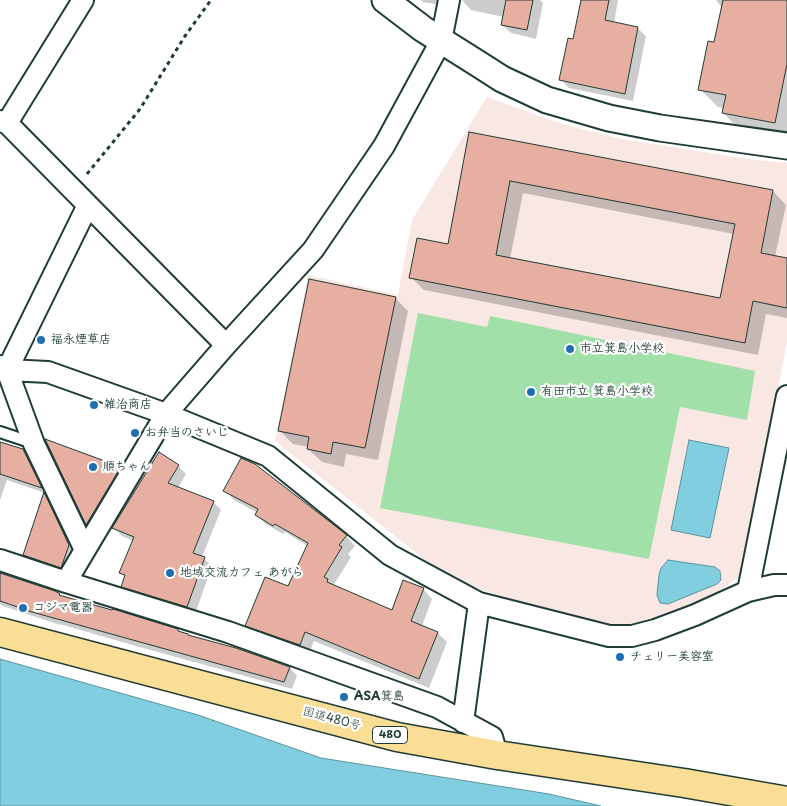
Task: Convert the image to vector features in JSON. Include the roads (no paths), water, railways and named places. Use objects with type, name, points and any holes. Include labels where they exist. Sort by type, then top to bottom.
[{"type":"highway","name":"国道480号","points":[[0,632],[397,737],[497,755],[684,783],[787,801]]},
{"type":"street","points":[[83,0],[3,122],[226,345]]},
{"type":"street","points":[[385,0],[442,41],[510,82],[547,100],[576,110],[660,128],[787,146]]},
{"type":"street","points":[[66,582],[166,414],[313,250],[384,146],[442,41],[449,0]]},
{"type":"street","points":[[84,550],[34,444],[4,368],[88,206]]},
{"type":"street","points":[[4,368],[48,372],[166,414],[268,456],[390,555],[479,603],[610,636],[632,636],[695,616],[748,591],[774,585],[787,585]]},
{"type":"street","points":[[748,591],[783,437],[787,396]]},
{"type":"street","points":[[0,560],[228,632],[437,707],[492,738],[497,755]]},
{"type":"street","points":[[463,722],[479,603]]},
{"type":"lane","points":[[0,432],[34,444]]},
{"type":"water","points":[[689,440],[729,448],[710,538],[671,530]]},
{"type":"water","points":[[668,560],[715,567],[720,571],[721,580],[717,584],[668,604],[660,603],[657,595],[659,575],[661,568]]},
{"type":"water","points":[[0,659],[198,715],[321,758],[549,794],[601,806],[0,806]]},
{"type":"place","name":"福永煙草店","points":[[41,340]]},
{"type":"place","name":"市立箕島小学校","points":[[570,349]]},
{"type":"place","name":"有田市立 箕島小学校","points":[[531,392]]},
{"type":"place","name":"雑治商店","points":[[94,405]]},
{"type":"place","name":"お弁当のさいじ","points":[[135,433]]},
{"type":"place","name":"順ちゃん","points":[[93,467]]},
{"type":"place","name":"地域交流カフェ あがら","points":[[170,573]]},
{"type":"place","name":"コジマ電器","points":[[23,608]]},
{"type":"place","name":"チェリー美容室","points":[[620,657]]},
{"type":"place","name":"ASA箕島","points":[[344,697]]}]
